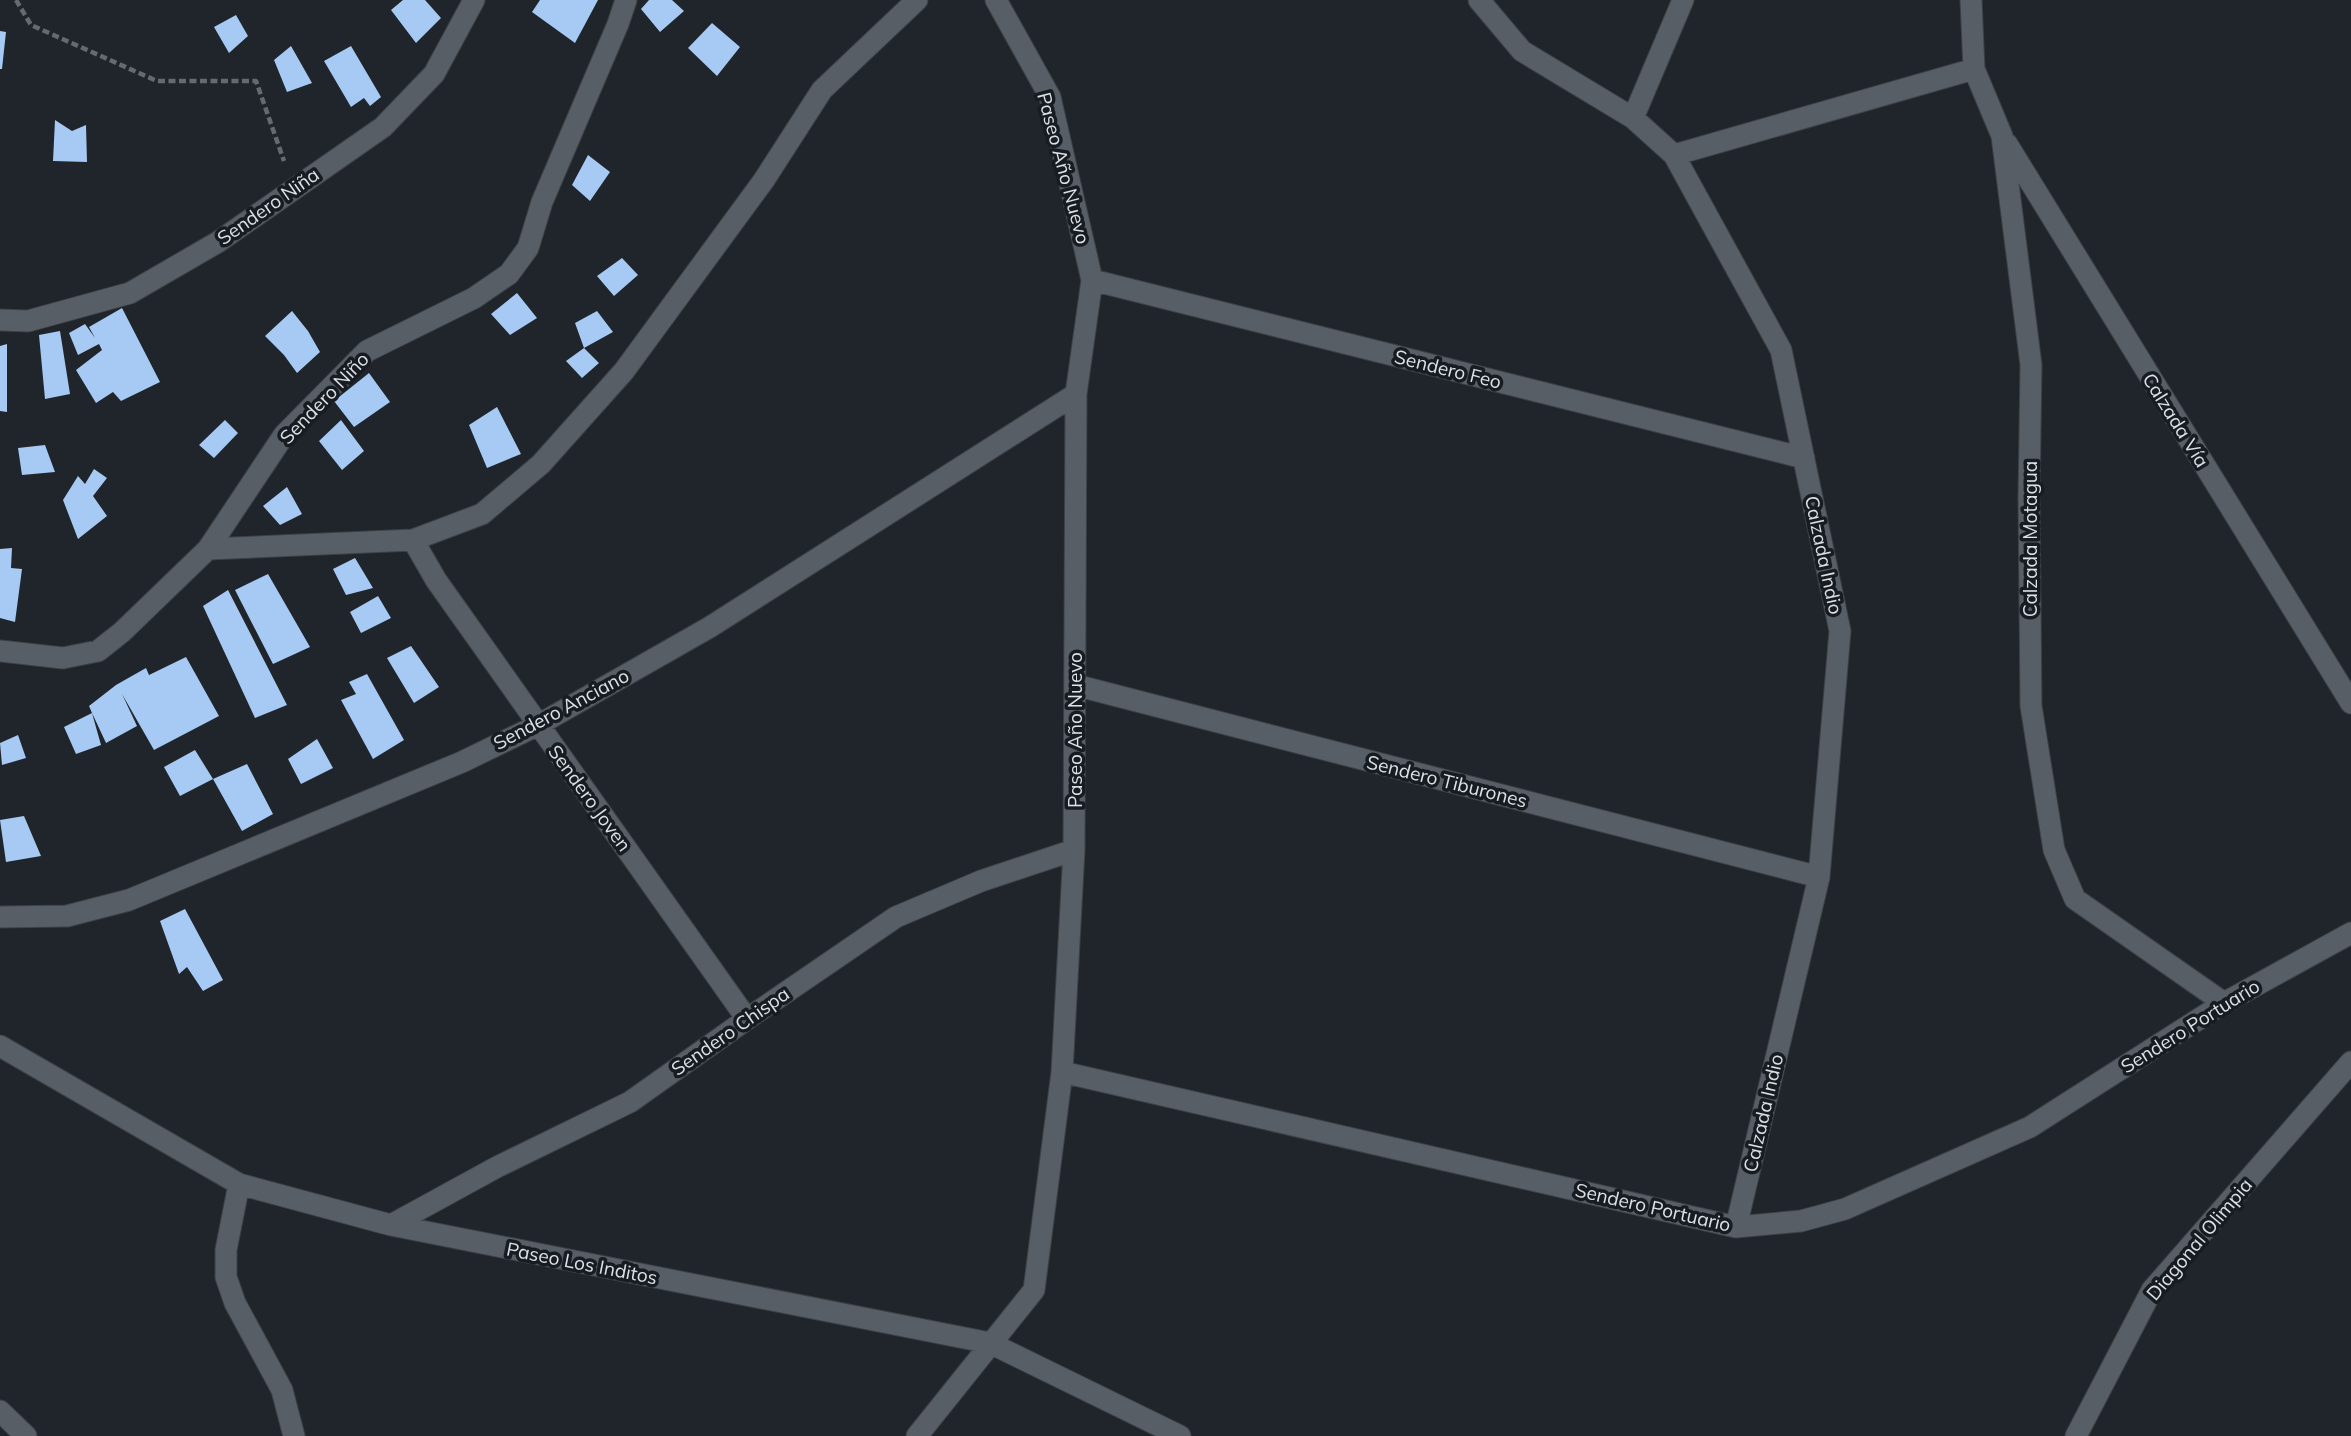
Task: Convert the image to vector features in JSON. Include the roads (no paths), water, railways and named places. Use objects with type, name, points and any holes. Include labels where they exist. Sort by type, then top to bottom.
[{"type":"street","name":"Sendero Niña","points":[[0,320],[28,321],[130,293],[218,242],[383,127],[434,74],[474,0]]},
{"type":"street","name":"Sendero Niño","points":[[0,651],[63,658],[98,651],[122,632],[208,549],[284,435],[367,351],[474,298],[509,274],[528,248],[542,202],[626,0]]},
{"type":"street","points":[[208,549],[413,540],[482,514],[541,464],[624,371],[764,180],[822,90],[917,0]]},
{"type":"street","name":"Paseo Año Nuevo","points":[[917,1436],[1034,1290],[1062,1072],[1074,850],[1076,394],[1092,279],[1050,97],[996,0]]},
{"type":"street","name":"Calzada Indio","points":[[1479,0],[1522,51],[1633,118],[1674,155],[1781,350],[1804,458],[1840,631],[1819,877],[1736,1227]]},
{"type":"street","points":[[1633,118],[1683,0]]},
{"type":"street","name":"Calzada Motagua","points":[[1971,0],[1974,69],[2002,136],[2031,365],[2031,706],[2054,849],[2075,899],[2224,1003]]},
{"type":"street","points":[[1674,155],[1974,69]]},
{"type":"street","name":"Calzada Vía","points":[[2002,136],[2351,704]]},
{"type":"street","name":"Sendero Feo","points":[[1092,279],[1804,458]]},
{"type":"street","name":"Sendero Anciano","points":[[0,917],[67,916],[129,900],[462,762],[538,725],[710,627],[1076,394]]},
{"type":"street","name":"Sendero Joven","points":[[413,540],[436,580],[747,1019]]},
{"type":"street","name":"Sendero Tiburones","points":[[1076,685],[1819,877]]},
{"type":"street","points":[[2351,697],[2351,704]]},
{"type":"street","name":"Sendero Chispa","points":[[391,1226],[496,1167],[630,1102],[896,917],[981,881],[1074,850]]},
{"type":"street","name":"Sendero Portuario","points":[[1062,1072],[1736,1227],[1801,1221],[1845,1209],[2029,1127],[2224,1003],[2351,933]]},
{"type":"street","name":"Paseo Los Inditos","points":[[0,1046],[239,1184],[391,1226],[990,1343],[1180,1436]]},
{"type":"street","name":"Diagonal Olimpia","points":[[2076,1436],[2152,1290],[2351,1062]]},
{"type":"street","points":[[239,1184],[226,1250],[226,1277],[235,1303],[282,1390],[294,1436]]},
{"type":"street","points":[[0,1411],[26,1436]]}]
